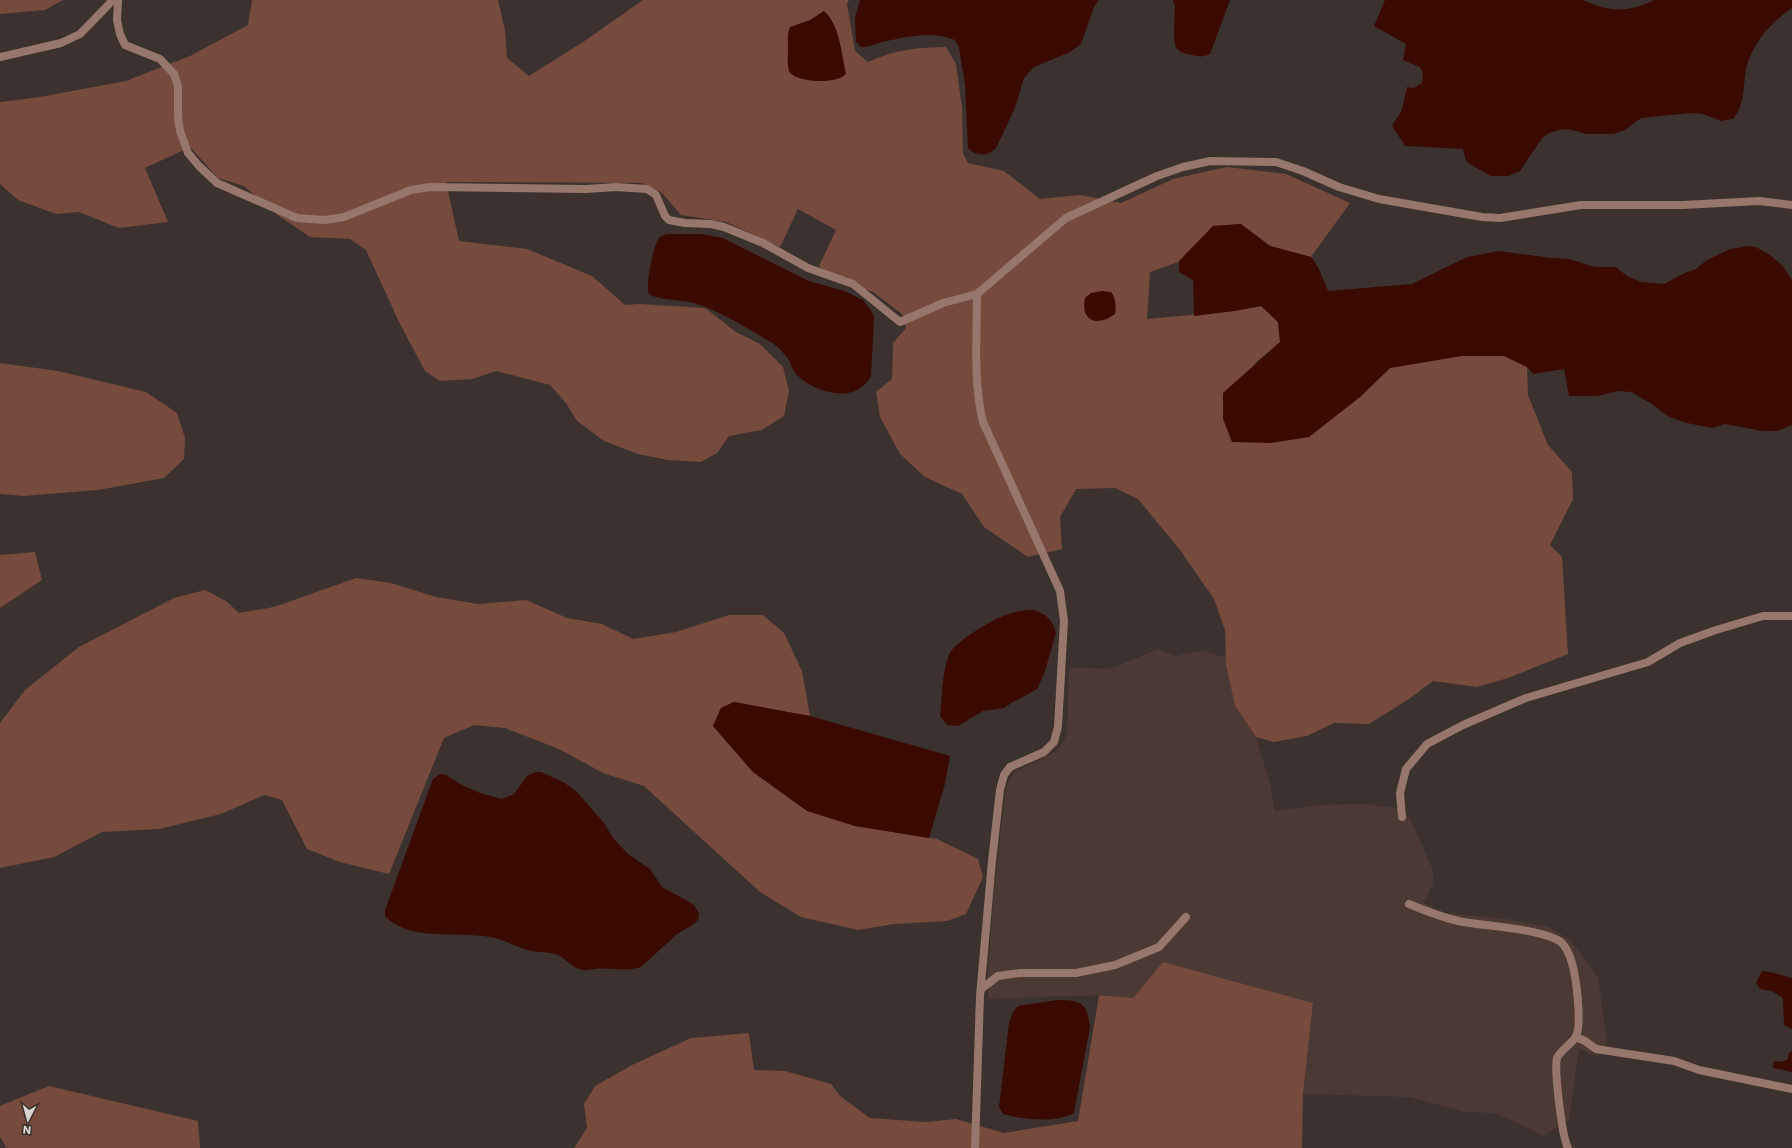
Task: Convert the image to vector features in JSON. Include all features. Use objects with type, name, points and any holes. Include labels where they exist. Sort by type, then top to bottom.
[{"type":"street","points":[[0,57],[61,43],[80,34],[113,0]]},
{"type":"street","points":[[118,0],[117,20],[120,34],[126,45],[160,59],[169,67],[177,80],[177,107],[180,131],[188,153],[217,183],[297,218],[325,220],[344,217],[411,190],[430,186],[586,189],[616,187],[642,189],[652,191],[656,195],[665,216],[669,220],[685,223],[711,224],[724,227],[763,243],[808,268],[853,284],[900,322],[943,303],[977,294],[1066,218],[1157,176],[1183,167],[1210,161],[1276,162],[1303,171],[1338,187],[1379,199],[1482,217],[1500,218],[1559,208],[1581,206],[1683,205],[1759,201],[1792,205]]},
{"type":"street","points":[[975,1148],[981,989],[992,861],[1000,790],[1004,775],[1010,768],[1044,752],[1054,742],[1058,727],[1064,620],[1060,591],[983,422],[980,410],[977,370],[977,294]]},
{"type":"street","points":[[1402,817],[1400,793],[1406,769],[1427,744],[1463,725],[1526,698],[1648,662],[1680,643],[1716,630],[1763,616],[1792,616]]},
{"type":"street","points":[[1409,904],[1434,915],[1545,936],[1560,942],[1566,948],[1572,964],[1578,993],[1578,1027],[1576,1037],[1558,1058],[1557,1069],[1562,1126],[1568,1148]]},
{"type":"street","points":[[981,989],[998,976],[1020,973],[1076,973],[1115,965],[1159,947],[1186,917]]},
{"type":"street","points":[[1576,1037],[1585,1040],[1596,1049],[1674,1061],[1700,1070],[1792,1089]]},
{"type":"shaded area","points":[[0,0],[63,0],[45,10],[0,14]]},
{"type":"shaded area","points":[[252,0],[498,0],[505,31],[507,58],[529,76],[583,42],[643,0],[849,0],[847,4],[855,51],[868,62],[906,50],[946,47],[956,64],[962,108],[963,153],[968,163],[1004,171],[1040,199],[1080,195],[1121,203],[1173,179],[1227,167],[1286,174],[1350,203],[1311,257],[1270,246],[1241,224],[1213,226],[1181,261],[1150,272],[1147,319],[1234,311],[1262,306],[1278,322],[1280,342],[1255,363],[1360,397],[1390,368],[1461,356],[1504,356],[1527,367],[1528,395],[1548,445],[1572,472],[1573,499],[1550,545],[1562,557],[1568,654],[1508,678],[1477,687],[1433,681],[1409,699],[1369,724],[1334,723],[1307,736],[1274,742],[1256,737],[1235,706],[1226,664],[1225,630],[1214,599],[1180,550],[1138,499],[1115,488],[1076,489],[1060,517],[1062,549],[1028,557],[984,527],[962,494],[925,477],[900,454],[880,417],[876,392],[892,379],[893,343],[906,328],[902,314],[873,292],[831,278],[819,266],[836,230],[798,209],[780,247],[726,222],[681,215],[662,193],[642,183],[446,182],[459,241],[527,249],[592,276],[625,305],[639,304],[705,308],[736,332],[760,344],[783,367],[789,391],[784,416],[762,430],[729,436],[717,453],[701,462],[668,460],[638,454],[604,441],[577,421],[566,403],[550,385],[496,371],[472,379],[440,381],[425,371],[399,322],[366,250],[350,239],[310,237],[279,216],[244,186],[218,178],[190,147],[145,168],[168,222],[119,228],[79,212],[56,214],[18,200],[0,184],[0,102],[40,97],[126,81],[190,56],[248,25]]},
{"type":"shaded area","points":[[860,0],[1099,0],[1094,7],[1081,44],[1070,52],[1034,67],[1024,78],[1015,108],[996,148],[990,153],[979,154],[968,148],[965,84],[959,48],[955,40],[937,35],[918,35],[861,47],[856,42],[855,18]]},
{"type":"shaded area","points":[[1173,0],[1230,0],[1210,54],[1196,56],[1184,53],[1177,49],[1175,45],[1175,5]]},
{"type":"shaded area","points":[[1385,0],[1583,0],[1610,9],[1627,9],[1654,0],[1792,0],[1792,8],[1763,34],[1753,51],[1746,69],[1742,102],[1733,119],[1721,121],[1703,114],[1691,113],[1641,118],[1625,130],[1613,134],[1586,134],[1563,129],[1549,133],[1542,138],[1520,171],[1508,176],[1491,176],[1466,161],[1463,149],[1405,146],[1392,126],[1402,110],[1407,87],[1414,88],[1422,83],[1423,73],[1420,67],[1403,60],[1406,44],[1374,26]]},
{"type":"shaded area","points":[[824,11],[837,31],[846,73],[842,77],[827,81],[799,78],[793,75],[788,68],[788,32],[790,27],[810,20]]},
{"type":"shaded area","points":[[1241,224],[1270,246],[1311,257],[1318,267],[1328,291],[1412,284],[1467,257],[1499,251],[1569,259],[1595,267],[1616,267],[1627,276],[1641,282],[1664,284],[1696,269],[1707,260],[1730,249],[1749,246],[1756,247],[1770,255],[1783,266],[1792,280],[1792,425],[1777,431],[1762,431],[1725,424],[1712,428],[1687,423],[1669,417],[1652,404],[1631,392],[1617,391],[1598,396],[1569,396],[1564,369],[1533,374],[1527,367],[1504,356],[1461,356],[1390,368],[1360,397],[1309,437],[1271,443],[1232,442],[1223,419],[1223,393],[1280,342],[1278,322],[1261,306],[1194,316],[1193,280],[1179,272],[1179,261],[1213,226]]},
{"type":"shaded area","points":[[667,234],[702,234],[723,238],[809,281],[844,291],[863,300],[874,317],[871,376],[865,385],[847,393],[836,393],[815,388],[796,374],[789,360],[774,344],[735,321],[694,303],[659,298],[649,294],[648,283],[654,249],[659,238]]},
{"type":"shaded area","points":[[1102,291],[1111,292],[1113,294],[1116,308],[1115,314],[1102,320],[1092,320],[1085,312],[1085,298],[1091,293]]},
{"type":"shaded area","points":[[0,363],[58,371],[146,392],[177,413],[185,438],[184,459],[164,478],[98,490],[23,496],[0,494]]},
{"type":"shaded area","points":[[35,552],[42,580],[0,608],[0,555]]},
{"type":"shaded area","points":[[356,578],[391,583],[436,597],[478,604],[526,600],[567,618],[602,624],[633,639],[676,632],[729,615],[763,615],[784,633],[802,671],[810,716],[734,702],[721,708],[713,726],[753,772],[807,811],[855,826],[937,839],[978,859],[983,877],[966,914],[947,921],[894,924],[858,930],[801,917],[760,892],[644,786],[603,773],[559,749],[505,728],[474,725],[444,738],[389,874],[340,862],[307,849],[282,800],[264,795],[221,814],[159,829],[102,832],[54,857],[0,868],[0,723],[25,690],[79,647],[174,598],[205,590],[226,601],[239,613],[274,607]]},
{"type":"shaded area","points":[[1034,610],[1042,613],[1051,621],[1056,633],[1044,674],[1037,689],[1004,708],[983,711],[958,726],[947,725],[940,716],[945,669],[952,650],[974,632],[1000,617],[1017,612]]},
{"type":"shaded area","points":[[1158,649],[1176,656],[1203,650],[1226,658],[1235,706],[1256,737],[1271,787],[1275,811],[1317,805],[1366,804],[1395,808],[1410,818],[1433,870],[1433,883],[1424,903],[1445,913],[1507,919],[1549,927],[1570,940],[1598,977],[1607,1043],[1598,1056],[1579,1049],[1569,1120],[1544,1136],[1495,1113],[1464,1112],[1409,1097],[1303,1094],[1313,1003],[1163,962],[1133,998],[1099,995],[988,999],[988,969],[994,892],[1005,792],[1011,776],[1016,771],[1057,750],[1064,741],[1067,731],[1069,667],[1110,669]]},
{"type":"shaded area","points":[[734,702],[810,716],[950,756],[945,784],[929,838],[855,826],[807,811],[753,772],[713,726],[721,708]]},
{"type":"shaded area","points":[[536,772],[541,772],[563,782],[576,791],[604,823],[613,838],[628,854],[650,869],[662,887],[693,904],[699,913],[698,920],[677,934],[641,967],[630,969],[580,969],[576,968],[558,955],[546,952],[531,951],[490,937],[420,932],[395,924],[385,916],[385,910],[433,779],[440,774],[446,775],[462,785],[480,793],[502,799],[514,794],[527,776]]},
{"type":"shaded area","points":[[1163,962],[1313,1003],[1303,1094],[1302,1148],[574,1148],[587,1128],[584,1104],[595,1086],[632,1065],[691,1038],[749,1033],[754,1070],[785,1071],[831,1084],[840,1096],[870,1118],[926,1122],[956,1119],[1004,1133],[1078,1121],[1099,995],[1133,998]]},
{"type":"shaded area","points":[[1762,971],[1792,978],[1792,1029],[1784,1025],[1783,998],[1772,991],[1760,989],[1756,983]]},
{"type":"shaded area","points":[[1057,1000],[1072,1001],[1081,1004],[1085,1008],[1089,1019],[1090,1027],[1074,1113],[1058,1118],[1039,1120],[1003,1114],[999,1107],[1009,1023],[1013,1012],[1018,1006]]},
{"type":"shaded area","points":[[1792,1051],[1792,1072],[1773,1068],[1774,1061],[1781,1062],[1787,1060],[1789,1053]]},
{"type":"shaded area","points":[[49,1086],[198,1121],[200,1148],[7,1148],[0,1137],[0,1106]]}]
